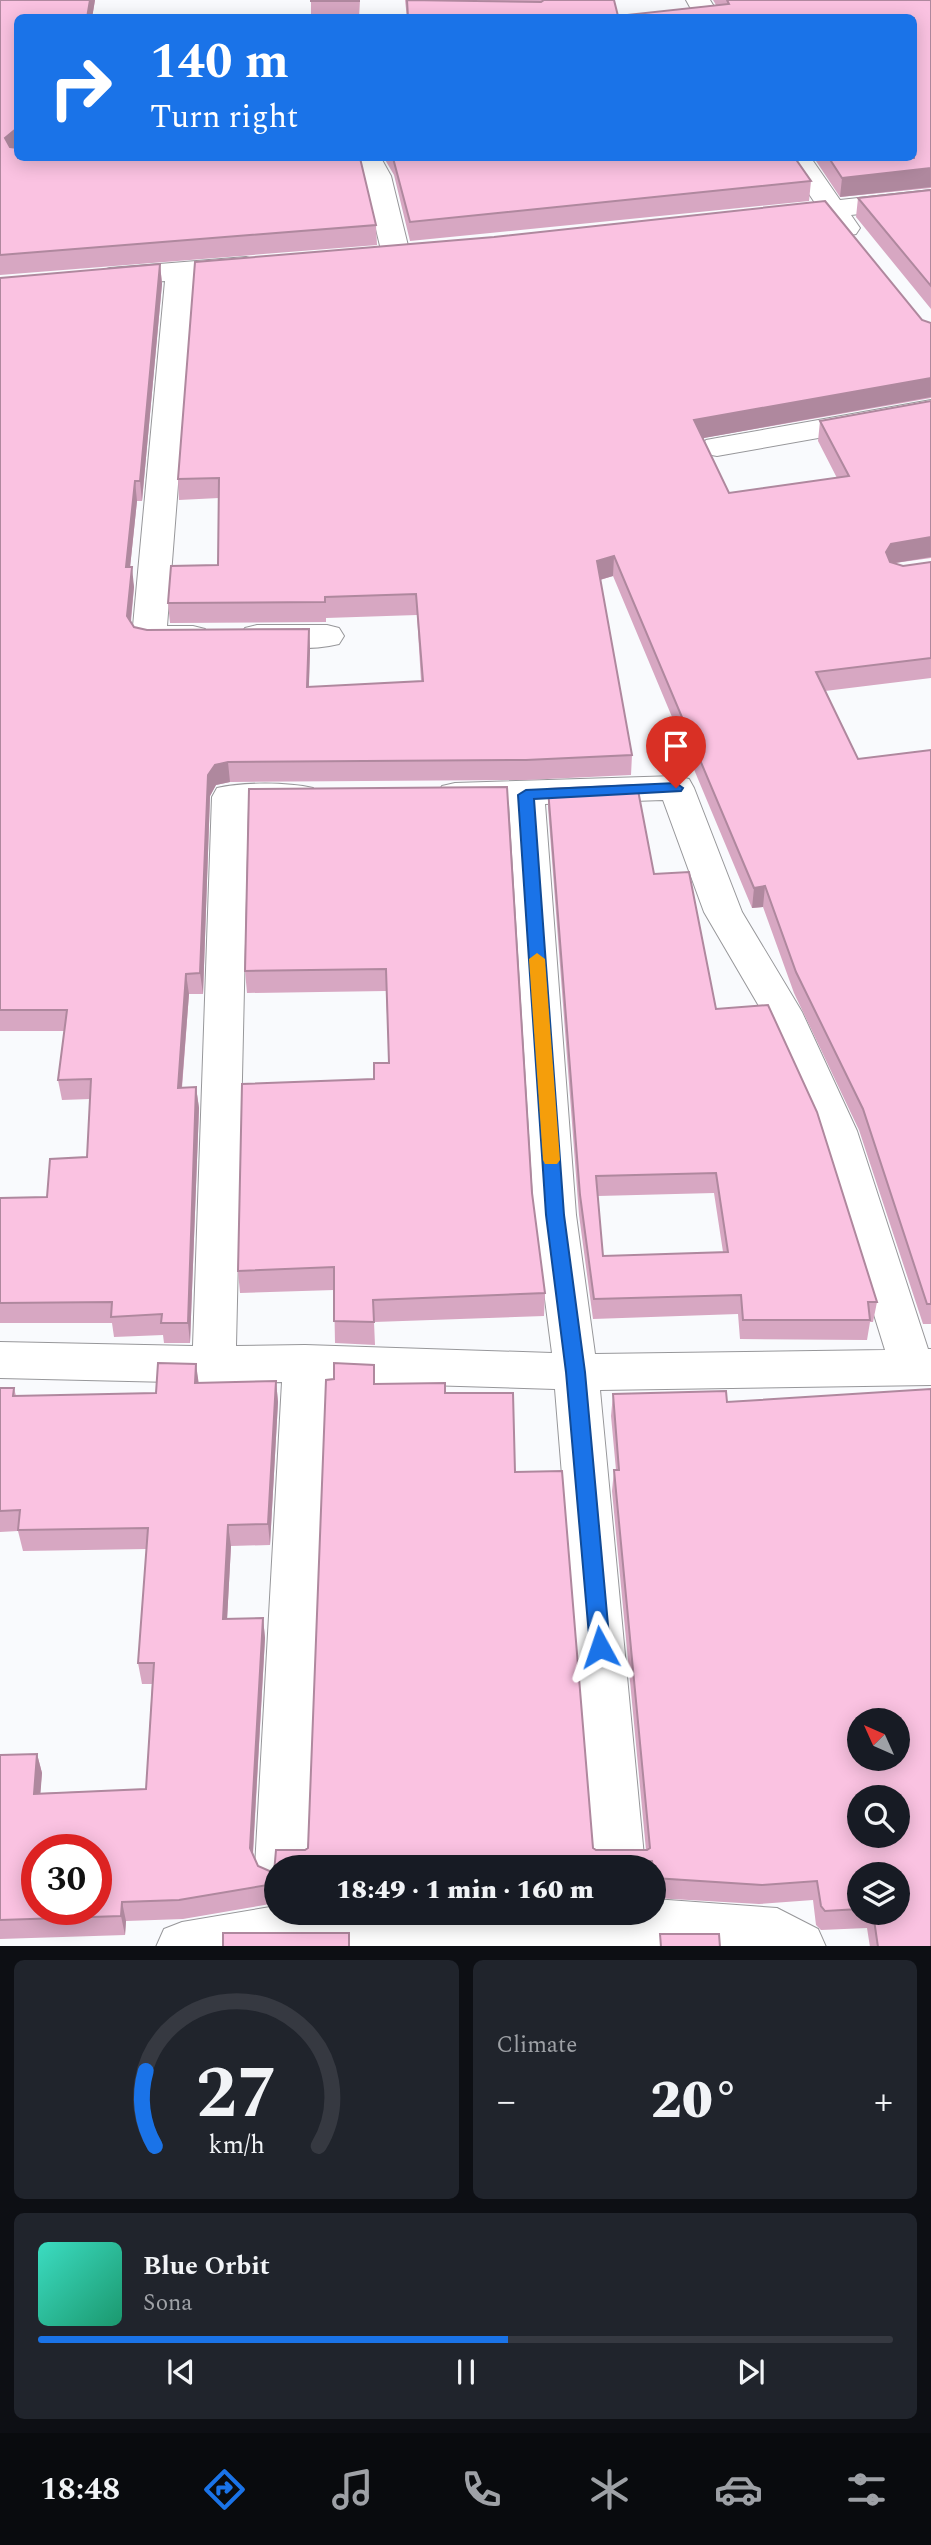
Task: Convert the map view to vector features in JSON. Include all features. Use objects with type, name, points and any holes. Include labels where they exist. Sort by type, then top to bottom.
[{"type":"street","points":[[369,161],[377,177],[395,254]]},
{"type":"street","points":[[800,161],[831,209],[864,250]]},
{"type":"street","points":[[750,218],[931,198]]},
{"type":"street","points":[[83,280],[275,264]]},
{"type":"street","points":[[180,272],[149,637],[327,636]]},
{"type":"street","points":[[717,447],[931,409]]},
{"type":"street","points":[[0,1360],[214,1365],[305,1363],[576,1372],[921,1367],[836,1131],[782,1012],[723,912],[676,788],[526,795],[418,796]]},
{"type":"street","points":[[526,795],[555,1215],[576,1372],[618,1855]]},
{"type":"street","points":[[214,1365],[230,797],[337,796]]},
{"type":"street","points":[[282,1855],[305,1363]]},
{"type":"street","points":[[666,1921],[776,1933],[798,1946]]},
{"type":"street","points":[[186,1946],[267,1925]]},
{"type":"building","points":[[0,0],[90,0],[88,14],[14,14],[14,131],[5,138],[10,147],[14,148],[14,161],[361,161],[376,225],[0,255]]},
{"type":"building","points":[[359,0],[359,1],[311,1]]},
{"type":"building","points":[[407,0],[614,0],[618,14],[408,14]]},
{"type":"building","points":[[727,0],[931,0],[931,168],[842,178],[831,161],[917,161],[917,14],[636,14],[729,4]]},
{"type":"building","points":[[394,161],[797,161],[811,181],[410,222]]},
{"type":"building","points":[[931,190],[931,286],[858,198]]},
{"type":"building","points":[[825,201],[922,320],[931,323],[931,378],[694,420],[729,493],[849,476],[820,421],[931,401],[931,537],[891,544],[886,552],[890,562],[903,566],[931,562],[931,658],[816,672],[858,759],[931,750],[931,1304],[927,1304],[863,1109],[796,972],[765,886],[754,888],[614,556],[597,561],[632,755],[526,760],[228,762],[215,765],[208,775],[200,973],[186,974],[178,1088],[196,1087],[188,1323],[161,1323],[162,1314],[111,1317],[112,1302],[0,1303],[0,1198],[47,1197],[50,1159],[87,1157],[91,1079],[58,1080],[67,1010],[0,1010],[0,278],[160,264],[140,481],[135,481],[126,567],[132,567],[127,616],[134,627],[147,630],[309,629],[307,687],[423,681],[416,594],[325,597],[325,602],[168,603],[171,566],[218,565],[219,478],[178,479],[195,262],[494,237]]},
{"type":"building","points":[[637,785],[654,874],[689,872],[716,1009],[768,1005],[817,1112],[877,1302],[868,1302],[870,1320],[743,1320],[741,1295],[594,1299],[580,1195],[548,789]],"holes":[[[716,1173],[728,1252],[603,1256],[596,1176]]]},
{"type":"building","points":[[507,787],[532,1193],[545,1293],[373,1300],[374,1322],[334,1321],[334,1267],[238,1271],[242,1084],[374,1079],[374,1063],[389,1063],[386,969],[245,971],[249,789]]},
{"type":"building","points":[[158,1363],[196,1364],[195,1383],[276,1381],[268,1524],[228,1525],[223,1619],[263,1618],[250,1848],[258,1866],[264,1869],[264,1886],[179,1900],[122,1902],[121,1916],[112,1916],[112,1834],[21,1834],[21,1919],[0,1920],[0,1755],[37,1754],[34,1794],[146,1789],[154,1663],[138,1663],[148,1528],[18,1530],[20,1510],[0,1511],[0,1388],[14,1388],[13,1396],[156,1393]]},
{"type":"building","points":[[334,1363],[374,1365],[374,1384],[445,1383],[445,1393],[513,1393],[515,1472],[562,1471],[593,1848],[596,1850],[650,1848],[614,1470],[619,1470],[613,1394],[726,1391],[727,1402],[931,1389],[931,1946],[878,1946],[875,1925],[910,1925],[910,1862],[847,1862],[847,1910],[825,1911],[821,1906],[817,1881],[762,1885],[666,1879],[666,1855],[276,1855],[276,1850],[308,1848],[326,1380],[334,1379]]},
{"type":"building","points":[[223,1933],[349,1933],[349,1946],[223,1946]]},
{"type":"building","points":[[660,1934],[719,1934],[720,1946],[661,1946]]},
{"type":"slow traffic","points":[[537,959],[551,1160]]},
{"type":"route","points":[[600,1647],[576,1372],[555,1215],[526,795],[676,788]]}]
